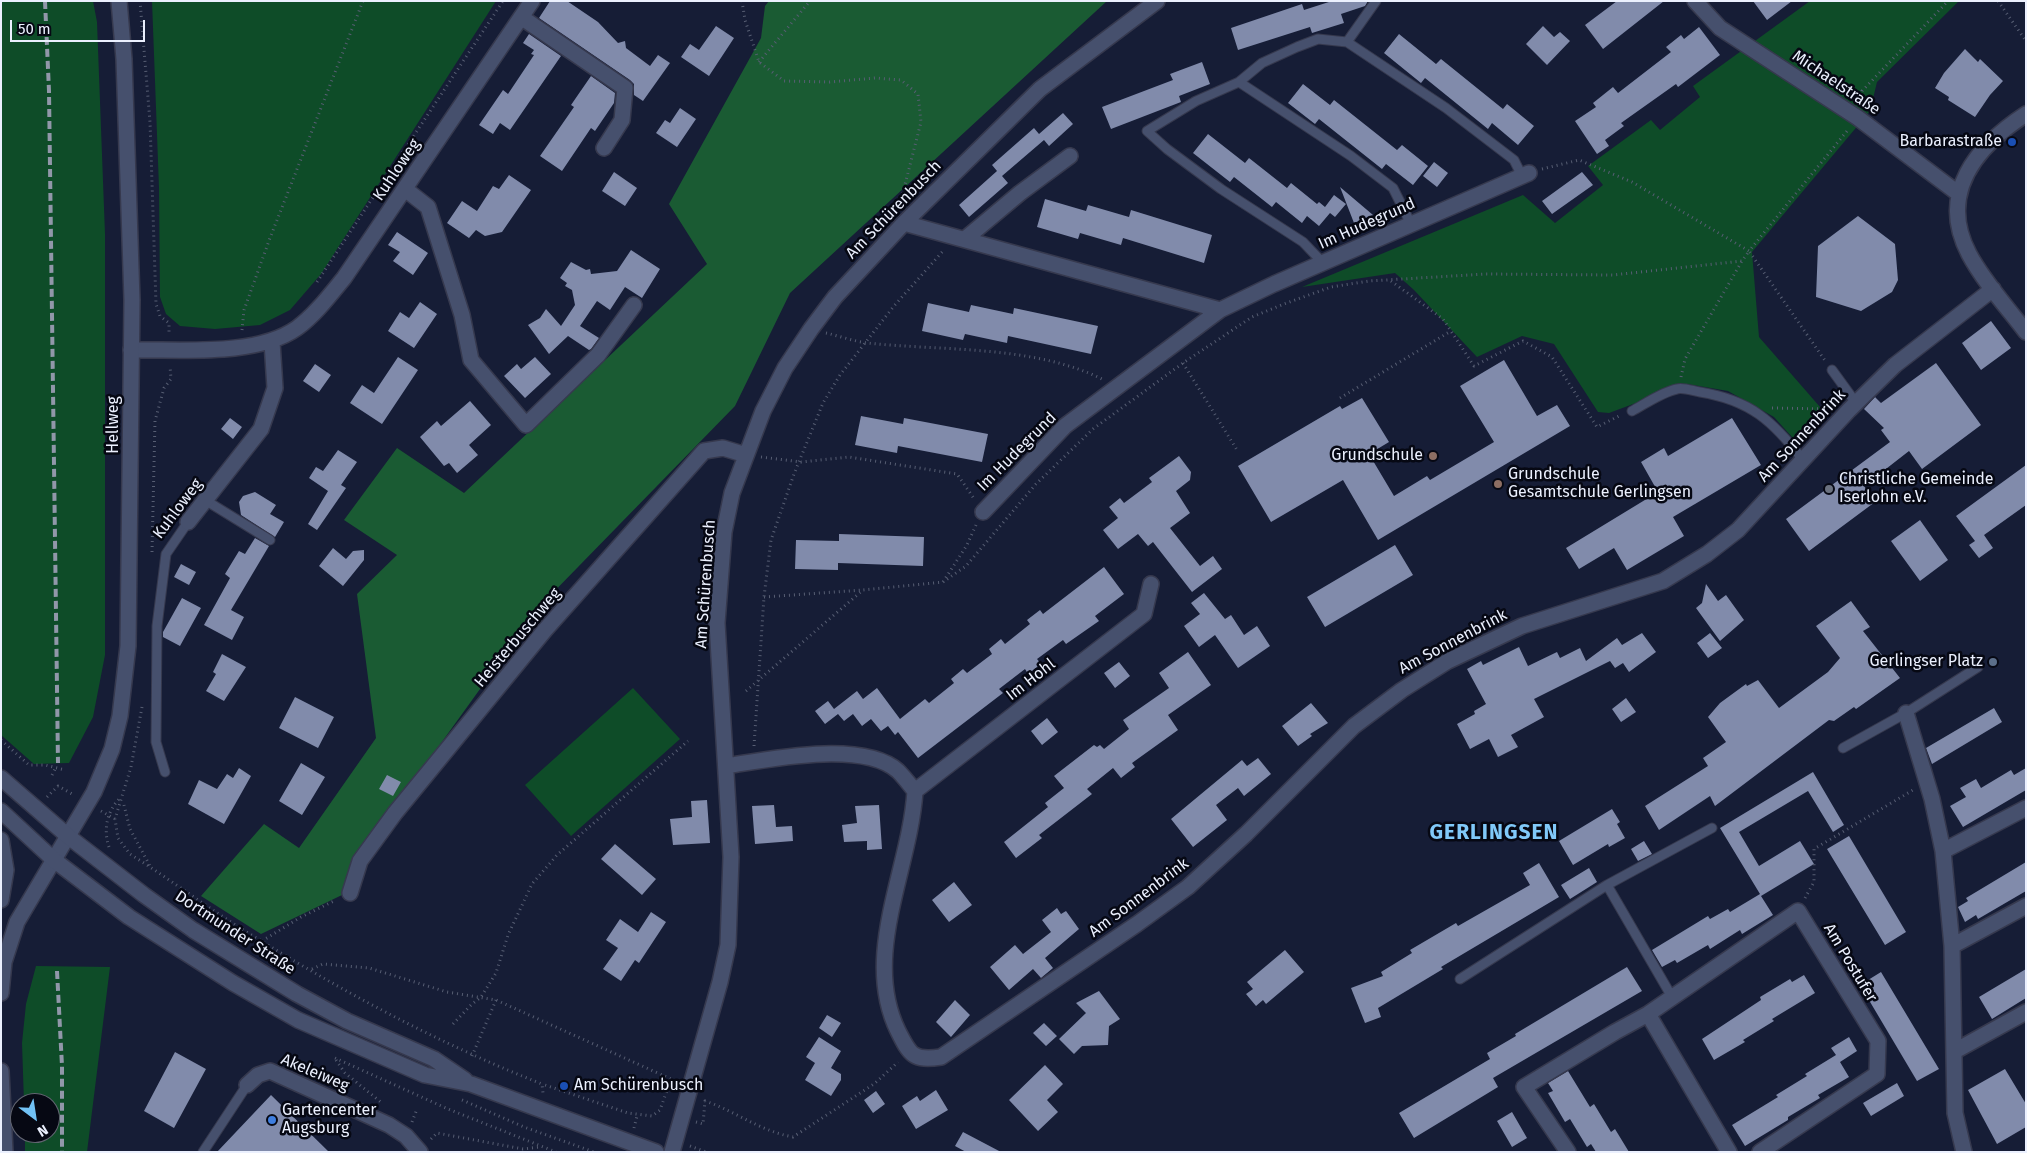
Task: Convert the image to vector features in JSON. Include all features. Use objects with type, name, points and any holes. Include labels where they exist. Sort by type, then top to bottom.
[{"type":"street","name":"Hellweg","points":[[1,993],[4,962],[18,922],[69,837],[87,802],[112,749],[120,716],[128,646],[131,350],[124,69],[120,1]]},
{"type":"street","name":"Kuhloweg","points":[[131,350],[240,346],[272,342],[297,328],[318,309],[344,278],[532,1]]},
{"type":"street","name":"Am Schürenbusch","points":[[673,1147],[720,982],[728,944],[730,857],[717,623],[724,532],[732,493],[746,455],[772,394],[811,329],[836,297],[904,222],[1040,89],[1157,1]]},
{"type":"street","name":"Michaelstraße","points":[[1695,1],[1720,28],[1858,118],[1959,194]]},
{"type":"street","points":[[522,18],[625,88],[622,120],[604,148]]},
{"type":"street","points":[[2026,114],[2004,128],[1978,153],[1967,172],[1959,194],[1961,232],[1969,254],[2026,332]]},
{"type":"street","points":[[960,238],[1070,156]]},
{"type":"street","name":"Im Hudegrund","points":[[983,512],[1066,426],[1220,310],[1526,174]]},
{"type":"street","points":[[405,188],[428,207],[462,315],[471,360],[526,425],[598,355],[634,305]]},
{"type":"street","points":[[904,222],[1220,310]]},
{"type":"street","name":"Am Sonnenbrink","points":[[909,1053],[923,1060],[941,1057],[1137,924],[1188,887],[1246,834],[1354,726],[1402,690],[1448,661],[1522,626],[1663,581],[1707,554],[1738,530],[1852,406],[1895,365],[1994,289]]},
{"type":"street","name":"Kuhloweg","points":[[188,522],[261,428],[269,411],[275,388],[272,342]]},
{"type":"street","name":"Heisterbuschweg","points":[[350,893],[360,861],[395,813],[545,630],[704,451],[723,448],[746,455]]},
{"type":"street","name":"Im Hohl","points":[[915,791],[1144,614],[1151,584]]},
{"type":"street","points":[[1906,713],[1927,782],[1943,851],[1952,946],[1955,1113],[1964,1152]]},
{"type":"street","points":[[726,766],[843,753],[869,756],[897,770],[915,791],[914,817],[886,936],[884,980],[896,1026],[909,1053]]},
{"type":"street","name":"Dortmunder Straße","points":[[1,778],[69,837],[144,895],[242,961],[347,1021],[434,1059],[471,1084]]},
{"type":"street","points":[[1943,851],[2026,808]]},
{"type":"street","name":"Dortmunder Straße","points":[[1,811],[54,860],[129,917],[233,983],[298,1020],[425,1075],[471,1084],[656,1152]]},
{"type":"street","points":[[1,840],[6,870],[1,900]]},
{"type":"street","points":[[1952,946],[2026,906]]},
{"type":"street","points":[[1568,1152],[1524,1087],[1648,1014],[1798,911]]},
{"type":"street","name":"Am Postufer","points":[[1760,1152],[1877,1074],[1878,1041],[1798,911]]},
{"type":"street","points":[[1955,1051],[2026,1012]]},
{"type":"street","points":[[1648,1014],[1729,1152]]},
{"type":"street","points":[[1,1071],[5,1152]]},
{"type":"street","name":"Akeleiweg","points":[[247,1086],[258,1074],[270,1071],[389,1124],[406,1136],[419,1151]]},
{"type":"lane","points":[[1347,42],[1376,1]]},
{"type":"lane","points":[[1323,263],[1303,242],[1222,189],[1167,149],[1147,131],[1196,102],[1240,82],[1262,63],[1318,39],[1347,42],[1446,108],[1514,160],[1526,174]]},
{"type":"lane","points":[[1240,82],[1351,156],[1393,188],[1411,224]]},
{"type":"lane","points":[[1832,370],[1852,406]]},
{"type":"lane","points":[[1632,411],[1678,388],[1708,393],[1751,408],[1781,431],[1803,460]]},
{"type":"lane","points":[[205,500],[270,540]]},
{"type":"lane","name":"Kuhloweg","points":[[165,772],[156,742],[157,626],[166,554],[188,522]]},
{"type":"lane","points":[[1843,748],[1906,713],[1978,667]]},
{"type":"lane","points":[[1460,979],[1607,885],[1712,828]]},
{"type":"lane","points":[[1607,885],[1672,997]]},
{"type":"lane","points":[[203,1152],[247,1086]]},
{"type":"path","points":[[140,1],[150,122],[156,304],[160,316],[169,324],[171,379],[164,388],[155,422],[152,555]]},
{"type":"path","points":[[240,346],[244,310],[364,1]]},
{"type":"path","points":[[318,309],[315,285],[503,1]]},
{"type":"path","points":[[742,1],[745,20],[759,62],[784,81],[830,82],[874,78],[901,80],[918,94],[921,122],[897,213],[904,222]]},
{"type":"path","points":[[759,62],[810,1]]},
{"type":"path","points":[[1678,388],[1685,359],[1742,261],[1858,118],[1862,91],[1948,1]]},
{"type":"path","points":[[1998,1],[2026,41]]},
{"type":"path","points":[[1526,174],[1579,160],[1632,182],[1749,251],[1832,370]]},
{"type":"path","points":[[754,762],[764,597],[771,540],[794,474],[801,462],[823,403],[864,342],[960,238]]},
{"type":"path","points":[[764,597],[943,582],[966,566],[1036,484],[1093,429],[1252,317],[1331,287],[1369,281],[1486,274],[1613,275],[1742,261]]},
{"type":"path","points":[[1391,280],[1443,319],[1474,366],[1523,341],[1552,357],[1597,427],[1632,411]]},
{"type":"path","points":[[811,329],[864,342],[1037,356],[1085,370],[1118,386]]},
{"type":"path","points":[[1340,398],[1451,331]]},
{"type":"path","points":[[1183,364],[1237,450]]},
{"type":"path","points":[[1751,408],[1852,406]]},
{"type":"path","points":[[746,455],[801,462],[849,457],[956,474],[983,512],[967,545],[943,582]]},
{"type":"path","points":[[746,690],[863,590]]},
{"type":"path","points":[[143,698],[131,767],[116,819],[118,838],[130,854],[262,941],[311,970],[390,1016],[472,1056],[542,1084],[637,1116],[652,1116],[660,1110],[671,1079],[496,1000],[447,992],[369,968],[323,964],[311,970]]},
{"type":"path","points":[[1,740],[29,765],[45,765],[65,770]]},
{"type":"path","points":[[453,1024],[481,997],[496,972],[508,935],[532,884],[557,855],[688,741]]},
{"type":"path","points":[[52,775],[55,769]]},
{"type":"path","points":[[1798,911],[1814,882],[1814,849],[1927,782]]},
{"type":"path","points":[[49,803],[45,799],[58,786],[116,819]]},
{"type":"path","points":[[105,847],[111,852],[106,827],[113,805],[121,798]]},
{"type":"path","points":[[124,805],[130,828],[150,867]]},
{"type":"path","points":[[262,941],[301,917],[350,893]]},
{"type":"path","points":[[472,1056],[496,1000]]},
{"type":"path","points":[[660,1110],[703,1124],[705,1101],[727,1109],[746,1121],[793,1137],[874,1084],[909,1053]]},
{"type":"path","points":[[389,1124],[396,1113],[345,1073],[335,1058],[556,1152]]},
{"type":"path","points":[[542,1084],[543,1094]]},
{"type":"path","points":[[534,1092],[552,1098]]},
{"type":"path","points":[[625,1125],[642,1130]]},
{"type":"path","points":[[419,1151],[437,1133],[523,1150],[541,1147]]},
{"type":"path","points":[[673,1147],[706,1152]]},
{"type":"green space","points":[[1,1],[93,1],[97,22],[105,234],[105,655],[93,717],[69,763],[34,764],[1,735]]},
{"type":"green space","points":[[152,1],[496,1],[321,274],[290,310],[260,325],[215,329],[180,326],[166,314],[160,297],[159,188]]},
{"type":"green space","points":[[769,1],[1107,1],[790,293],[735,406],[539,607],[357,860],[342,895],[261,934],[201,896],[264,824],[299,848],[376,738],[357,594],[397,555],[344,520],[397,448],[464,493],[707,264],[669,204],[761,38],[765,6]]},
{"type":"green space","points":[[1810,1],[1959,1],[1877,82],[1870,111],[1752,252],[1759,337],[1827,415],[1800,446],[1774,417],[1728,391],[1687,384],[1609,413],[1598,412],[1554,344],[1522,336],[1477,357],[1414,290],[1395,273],[1302,287],[1523,195],[1555,223],[1603,185],[1588,166],[1651,120],[1660,130],[1700,97],[1693,86]]},
{"type":"green space","points":[[633,688],[680,739],[571,836],[525,785]]},
{"type":"green space","points":[[36,966],[110,967],[87,1152],[25,1152],[25,1143],[60,1143],[60,1093],[24,1093],[22,1043],[26,1004]]},
{"type":"building","points":[[550,1],[567,1],[598,22],[618,43],[625,41],[626,48],[650,66],[658,55],[670,63],[643,101],[634,95],[634,84],[630,80],[539,18]]},
{"type":"building","points":[[1332,1],[1368,1],[1365,6],[1341,14],[1344,23],[1312,33],[1310,27],[1238,50],[1231,28],[1302,4],[1304,10]]},
{"type":"building","points":[[1617,1],[1664,1],[1603,49],[1585,25]]},
{"type":"building","points":[[1753,1],[1792,1],[1767,20]]},
{"type":"building","points":[[716,26],[734,38],[709,76],[681,57],[690,44],[699,50]]},
{"type":"building","points":[[1543,26],[1554,37],[1560,32],[1570,41],[1547,65],[1526,44]]},
{"type":"building","points":[[1699,27],[1720,55],[1678,87],[1676,84],[1621,123],[1624,126],[1605,140],[1609,146],[1597,154],[1575,121],[1596,107],[1593,103],[1613,87],[1618,93],[1671,52],[1666,47],[1681,35],[1684,39]]},
{"type":"building","points":[[529,34],[561,56],[510,130],[500,123],[493,134],[479,125],[503,90],[508,94],[534,55],[531,54],[534,50],[523,43]]},
{"type":"building","points":[[1399,34],[1436,64],[1441,59],[1503,109],[1507,104],[1534,126],[1518,145],[1492,123],[1488,129],[1425,78],[1421,83],[1384,53]]},
{"type":"building","points":[[1965,49],[1978,62],[1980,59],[2003,81],[1990,95],[1975,117],[1948,100],[1949,97],[1935,88],[1944,73]]},
{"type":"building","points":[[1202,62],[1210,84],[1179,96],[1181,102],[1111,129],[1102,107],[1173,80],[1170,74]]},
{"type":"building","points":[[591,76],[615,93],[614,103],[595,131],[591,128],[562,171],[540,156],[574,107],[571,105]]},
{"type":"building","points":[[1303,84],[1330,105],[1334,100],[1397,150],[1402,145],[1428,166],[1413,185],[1386,164],[1382,169],[1319,119],[1315,124],[1288,103]]},
{"type":"building","points":[[680,108],[696,119],[677,147],[656,133],[665,120],[670,123]]},
{"type":"building","points":[[1063,113],[1073,124],[1049,146],[1044,140],[1002,176],[1008,183],[969,217],[959,205],[997,171],[992,165],[1034,128],[1039,134]]},
{"type":"building","points":[[1208,134],[1245,163],[1249,158],[1287,188],[1291,183],[1317,204],[1319,202],[1325,207],[1334,195],[1346,204],[1335,217],[1330,213],[1319,226],[1307,216],[1302,223],[1276,202],[1272,207],[1234,177],[1230,182],[1193,153]]},
{"type":"building","points":[[1434,162],[1448,173],[1437,187],[1423,176]]},
{"type":"building","points":[[614,172],[637,188],[625,206],[602,191]]},
{"type":"building","points":[[1582,172],[1593,185],[1552,214],[1542,201]]},
{"type":"building","points":[[509,175],[531,190],[502,232],[485,236],[476,230],[469,238],[447,223],[462,201],[477,211],[493,186],[499,189]]},
{"type":"building","points":[[1340,187],[1373,215],[1354,223]]},
{"type":"building","points":[[1045,199],[1086,211],[1088,205],[1129,217],[1131,210],[1212,235],[1204,263],[1123,238],[1121,245],[1080,233],[1078,239],[1037,227]]},
{"type":"building","points":[[1858,216],[1895,244],[1898,280],[1892,292],[1861,311],[1816,297],[1818,246]]},
{"type":"building","points":[[397,232],[428,253],[413,275],[393,261],[400,252],[388,245]]},
{"type":"building","points":[[631,250],[660,269],[642,298],[625,287],[610,310],[597,301],[580,326],[599,338],[591,349],[589,350],[568,336],[549,354],[528,325],[540,318],[546,309],[561,326],[575,305],[572,290],[565,286],[567,283],[560,278],[571,262],[586,270],[590,269],[591,274],[617,271]]},
{"type":"building","points":[[420,302],[437,314],[414,348],[388,331],[400,312],[409,318]]},
{"type":"building","points":[[928,303],[969,312],[971,305],[1013,314],[1014,308],[1098,326],[1091,354],[1008,336],[1007,343],[965,334],[963,340],[922,331]]},
{"type":"building","points":[[1991,321],[2011,348],[1981,370],[1962,343]]},
{"type":"building","points":[[398,357],[418,370],[382,424],[350,403],[362,385],[374,393]]},
{"type":"building","points":[[535,357],[551,374],[525,398],[504,376],[517,364],[521,369]]},
{"type":"building","points":[[1504,360],[1537,416],[1557,405],[1570,426],[1378,540],[1343,480],[1271,522],[1238,466],[1340,406],[1342,409],[1362,398],[1389,442],[1369,454],[1394,496],[1427,476],[1430,480],[1494,442],[1460,386]]},
{"type":"building","points":[[1936,363],[1981,425],[1922,469],[1909,451],[1864,486],[1875,502],[1809,551],[1786,519],[1890,442],[1881,430],[1884,428],[1864,409],[1875,397],[1881,403]]},
{"type":"building","points":[[315,364],[331,375],[319,392],[303,381]]},
{"type":"building","points":[[470,401],[491,425],[469,445],[478,455],[457,473],[449,463],[444,466],[420,437],[437,421],[441,426]]},
{"type":"building","points":[[861,416],[903,424],[904,418],[988,434],[982,462],[898,446],[897,453],[855,445]]},
{"type":"building","points":[[230,418],[242,427],[233,439],[221,429]]},
{"type":"building","points":[[1732,418],[1761,465],[1673,517],[1684,536],[1627,570],[1614,548],[1579,569],[1566,548],[1658,492],[1641,462],[1664,448],[1668,456]]},
{"type":"building","points":[[338,450],[357,462],[341,485],[346,488],[317,530],[308,524],[328,491],[309,478],[316,467],[323,471]]},
{"type":"building","points":[[1179,456],[1191,472],[1190,480],[1176,491],[1190,513],[1170,528],[1200,566],[1213,556],[1222,569],[1192,592],[1153,542],[1148,546],[1138,534],[1118,549],[1103,530],[1118,518],[1109,507],[1120,498],[1124,503],[1152,482],[1149,478]]},
{"type":"building","points":[[2026,465],[2026,505],[1984,535],[1993,548],[1979,558],[1969,545],[1975,541],[1956,516]]},
{"type":"building","points":[[255,492],[276,505],[270,514],[284,522],[275,537],[241,515],[239,502],[243,496]]},
{"type":"building","points":[[1920,520],[1948,560],[1920,581],[1891,541]]},
{"type":"building","points":[[839,534],[924,537],[923,566],[838,563],[838,570],[795,569],[796,540],[839,541]]},
{"type":"building","points":[[255,538],[269,546],[231,610],[244,617],[232,640],[204,625],[230,578],[225,574],[239,551],[245,554]]},
{"type":"building","points":[[1395,545],[1413,575],[1325,627],[1307,597]]},
{"type":"building","points":[[333,548],[346,559],[353,551],[364,550],[364,560],[343,586],[319,566]]},
{"type":"building","points":[[181,564],[196,572],[189,585],[174,577]]},
{"type":"building","points":[[1104,567],[1124,594],[1095,616],[1099,621],[1066,644],[1063,640],[1037,659],[1041,664],[1028,674],[1025,669],[999,689],[1003,693],[918,758],[898,732],[895,735],[888,726],[881,731],[871,719],[862,726],[853,714],[844,721],[838,714],[825,724],[815,711],[828,701],[834,709],[857,691],[863,699],[877,688],[900,719],[925,699],[929,703],[954,683],[951,679],[963,669],[967,673],[992,654],[989,649],[1001,639],[1005,644],[1030,624],[1027,620],[1040,610],[1043,614]]},
{"type":"building","points":[[1706,584],[1718,601],[1726,595],[1744,620],[1720,641],[1696,608],[1702,603]]},
{"type":"building","points":[[1204,593],[1225,619],[1231,615],[1244,635],[1257,626],[1270,646],[1238,668],[1215,635],[1199,647],[1184,626],[1200,614],[1191,603]]},
{"type":"building","points":[[182,598],[201,608],[180,646],[163,637],[163,632]]},
{"type":"building","points":[[1851,601],[1870,627],[1863,631],[1900,678],[1856,709],[1854,707],[1834,721],[1829,720],[1715,806],[1710,796],[1659,830],[1645,806],[1708,766],[1703,758],[1726,742],[1708,717],[1720,703],[1746,684],[1747,686],[1758,680],[1779,708],[1828,672],[1840,658],[1816,626]]},
{"type":"building","points":[[1642,633],[1656,652],[1629,672],[1623,663],[1615,668],[1610,661],[1534,699],[1544,717],[1511,735],[1518,747],[1498,757],[1489,739],[1470,749],[1457,724],[1475,714],[1474,711],[1486,704],[1467,669],[1481,661],[1483,665],[1519,647],[1528,666],[1557,652],[1560,658],[1580,648],[1586,661],[1617,638],[1622,645]]},
{"type":"building","points":[[1710,633],[1722,648],[1708,658],[1697,643]]},
{"type":"building","points":[[1188,652],[1211,685],[1168,715],[1178,730],[1132,763],[1135,767],[1121,778],[1113,768],[1087,789],[1092,794],[1039,835],[1042,838],[1016,858],[1004,842],[1048,807],[1045,803],[1064,788],[1054,776],[1094,745],[1097,747],[1100,745],[1104,749],[1129,729],[1123,720],[1169,688],[1159,673]]},
{"type":"building","points":[[222,654],[246,667],[224,701],[206,691],[216,674],[213,672]]},
{"type":"building","points":[[1119,662],[1130,676],[1115,688],[1104,673]]},
{"type":"building","points":[[295,697],[334,717],[318,748],[279,728]]},
{"type":"building","points":[[1626,698],[1636,712],[1621,722],[1612,709]]},
{"type":"building","points":[[1311,703],[1328,723],[1310,734],[1312,736],[1298,746],[1282,726]]},
{"type":"building","points":[[1994,708],[2002,722],[1932,764],[1926,748]]},
{"type":"building","points":[[1047,718],[1058,732],[1042,745],[1031,731]]},
{"type":"building","points":[[1258,758],[1271,774],[1244,796],[1238,788],[1216,805],[1227,820],[1193,847],[1171,819],[1242,760],[1247,766]]},
{"type":"building","points":[[301,763],[325,777],[302,815],[279,801]]},
{"type":"building","points":[[239,768],[251,776],[224,824],[188,804],[199,780],[217,789],[227,774],[233,778]]},
{"type":"building","points":[[2026,768],[2026,790],[1963,827],[1950,806],[1966,797],[1960,788],[1976,779],[1981,788],[2011,770],[2014,775]]},
{"type":"building","points":[[1813,772],[1844,825],[1833,832],[1808,791],[1739,832],[1759,866],[1800,841],[1814,864],[1761,896],[1773,915],[1742,934],[1740,930],[1710,949],[1708,945],[1677,963],[1675,960],[1662,967],[1652,950],[1708,916],[1710,919],[1728,909],[1730,912],[1760,894],[1720,828]]},
{"type":"building","points":[[387,775],[401,782],[393,796],[379,789]]},
{"type":"building","points":[[707,800],[710,843],[673,845],[670,819],[692,817],[691,801]]},
{"type":"building","points":[[774,805],[776,827],[792,826],[793,841],[755,844],[752,806]]},
{"type":"building","points":[[879,805],[882,849],[867,850],[867,841],[844,842],[842,825],[857,823],[855,806]]},
{"type":"building","points":[[1612,809],[1620,822],[1617,824],[1625,838],[1609,847],[1608,844],[1573,865],[1559,841]]},
{"type":"building","points":[[1849,836],[1906,932],[1885,945],[1827,849]]},
{"type":"building","points":[[1644,841],[1652,854],[1638,861],[1631,849]]},
{"type":"building","points":[[615,844],[656,879],[642,895],[601,859]]},
{"type":"building","points":[[2026,862],[2026,891],[1978,919],[1976,915],[1965,922],[1958,907],[1968,901],[1966,898]]},
{"type":"building","points":[[1539,863],[1559,897],[1441,967],[1443,969],[1378,1008],[1381,1017],[1365,1023],[1351,988],[1383,976],[1381,972],[1412,953],[1410,950],[1456,923],[1458,926],[1530,885],[1523,873]]},
{"type":"building","points":[[1589,868],[1597,882],[1570,899],[1561,885]]},
{"type":"building","points":[[954,882],[972,905],[949,922],[932,900]]},
{"type":"building","points":[[1057,908],[1061,914],[1066,911],[1079,929],[1045,958],[1053,968],[1041,978],[1033,969],[1009,990],[990,967],[1015,945],[1023,954],[1051,932],[1042,920]]},
{"type":"building","points":[[651,912],[666,922],[639,963],[635,960],[621,981],[603,969],[618,948],[606,940],[620,919],[638,932]]},
{"type":"building","points":[[1285,950],[1304,972],[1266,1004],[1263,1000],[1256,1006],[1246,994],[1253,989],[1247,982]]},
{"type":"building","points":[[1627,967],[1642,991],[1493,1078],[1498,1087],[1414,1138],[1399,1113],[1490,1059],[1487,1053],[1516,1036],[1515,1034]]},
{"type":"building","points":[[2026,969],[2026,998],[1992,1019],[1979,997]]},
{"type":"building","points":[[1881,972],[1939,1069],[1917,1081],[1860,985]]},
{"type":"building","points":[[1804,975],[1815,993],[1772,1019],[1774,1021],[1743,1040],[1745,1042],[1714,1060],[1702,1039],[1761,1000],[1760,997],[1790,979],[1792,982]]},
{"type":"building","points":[[1099,991],[1120,1019],[1109,1026],[1108,1045],[1082,1046],[1074,1054],[1059,1039],[1086,1013],[1076,1003]]},
{"type":"building","points":[[955,1000],[970,1015],[951,1037],[936,1022]]},
{"type":"building","points":[[827,1015],[841,1023],[832,1037],[819,1028]]},
{"type":"building","points":[[1044,1023],[1057,1036],[1046,1046],[1033,1033]]},
{"type":"building","points":[[819,1037],[841,1051],[831,1068],[841,1074],[841,1080],[831,1096],[805,1080],[815,1063],[806,1057]]},
{"type":"building","points":[[1849,1037],[1857,1051],[1840,1062],[1849,1077],[1818,1095],[1820,1098],[1745,1146],[1732,1125],[1778,1097],[1776,1095],[1836,1055],[1831,1048]]},
{"type":"building","points":[[175,1052],[206,1069],[174,1128],[144,1111]]},
{"type":"building","points":[[1045,1065],[1063,1084],[1047,1100],[1058,1112],[1038,1131],[1009,1100]]},
{"type":"building","points":[[2005,1069],[2026,1104],[2026,1127],[1997,1144],[1968,1090]]},
{"type":"building","points":[[1568,1071],[1590,1107],[1594,1104],[1611,1132],[1615,1129],[1629,1152],[1596,1152],[1591,1144],[1587,1147],[1570,1119],[1565,1122],[1548,1093],[1553,1091],[1548,1083]]},
{"type":"building","points":[[1897,1083],[1904,1096],[1871,1116],[1863,1103]]},
{"type":"building","points":[[936,1090],[948,1110],[916,1129],[902,1106],[917,1096],[920,1101]]},
{"type":"building","points":[[876,1091],[885,1104],[873,1113],[864,1100]]},
{"type":"building","name":"Gartencenter Augsburg","points":[[271,1095],[329,1152],[217,1152]]},
{"type":"building","points":[[1512,1112],[1527,1138],[1512,1147],[1497,1121]]},
{"type":"building","points":[[963,1132],[1001,1152],[966,1152],[955,1146]]},
{"type":"railway","points":[[45,1],[49,91],[58,763]]},
{"type":"railway","points":[[57,971],[62,1066],[62,1152]]},
{"type":"place","name":"Barbarastraße","points":[[2012,142]]},
{"type":"place","name":"Grundschule","points":[[1433,456]]},
{"type":"place","name":"Grundschule Gesamtschule Gerlingsen","points":[[1498,484]]},
{"type":"place","name":"Christliche Gemeinde Iserlohn e.V.","points":[[1829,489]]},
{"type":"place","name":"Gerlingser Platz","points":[[1993,662]]},
{"type":"place","name":"Am Schürenbusch","points":[[564,1086]]},
{"type":"place","name":"Gartencenter Augsburg","points":[[272,1120]]},
{"type":"district","name":"GERLINGSEN","points":[[1494,833]]}]
